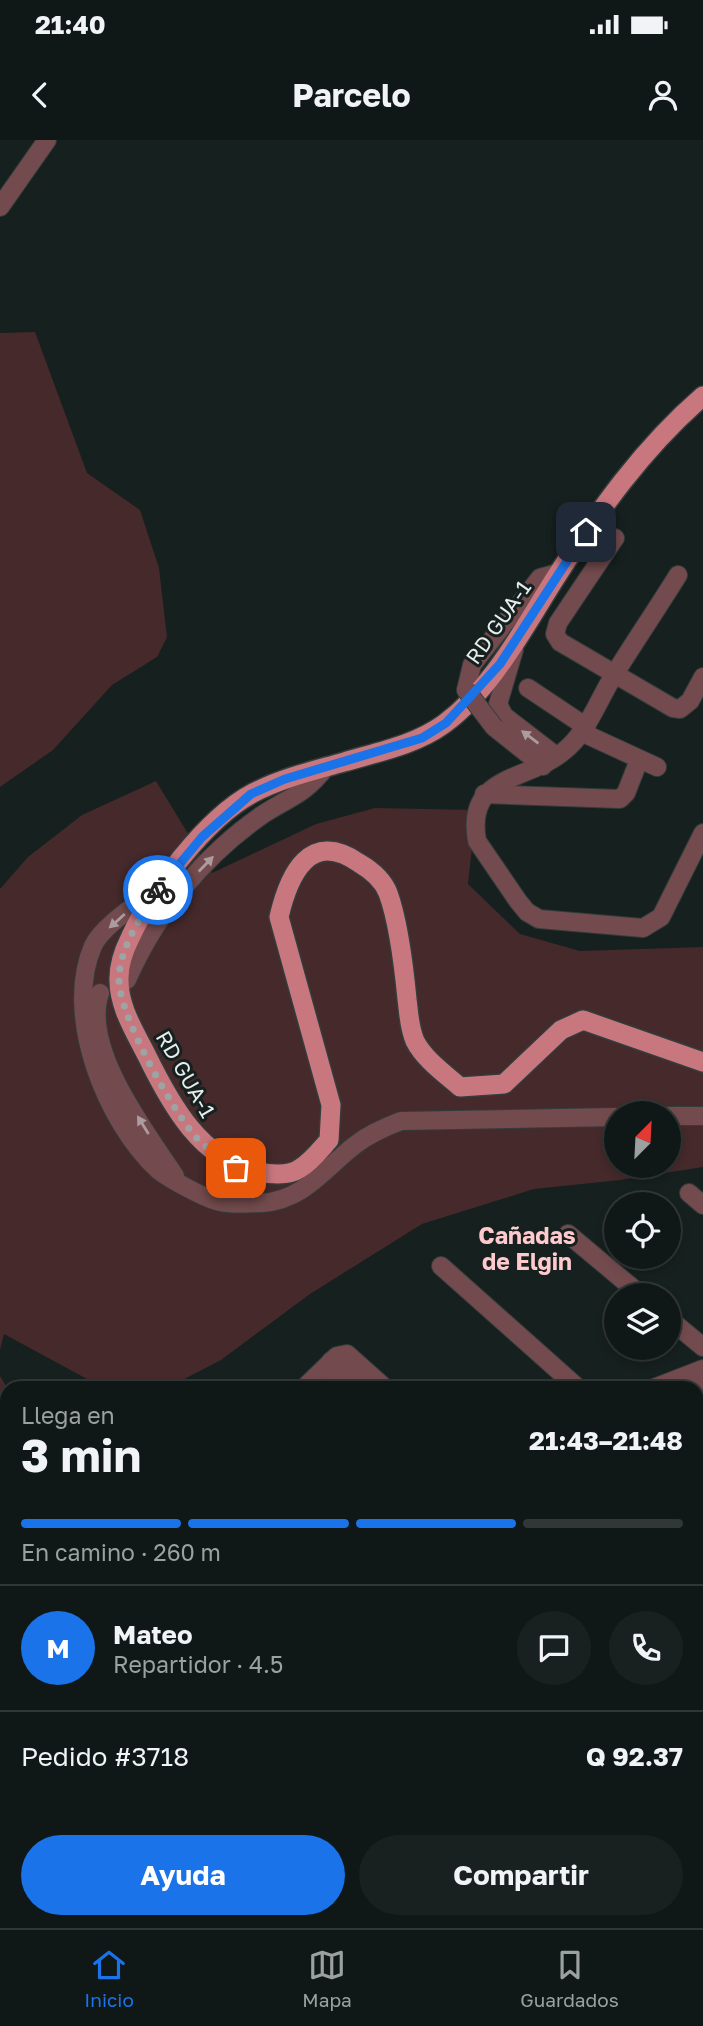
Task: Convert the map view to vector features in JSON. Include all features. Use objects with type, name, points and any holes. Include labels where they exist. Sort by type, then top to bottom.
[{"type":"main road","name":"RD GUA-1","points":[[703,396],[675,420],[613,490],[500,664],[446,723],[422,738],[326,767],[251,794],[202,837],[162,885],[131,937],[124,973],[118,979],[122,1006],[156,1074],[195,1135],[218,1158],[236,1168],[268,1174],[297,1171],[329,1140],[331,1105],[279,917],[285,889],[297,870],[308,858],[322,850],[337,851],[353,858],[374,873],[388,892],[402,961],[409,1024],[416,1043],[460,1087],[504,1084],[561,1030],[583,1020],[703,1062]]},
{"type":"street","points":[[0,207],[47,140]]},
{"type":"street","points":[[615,538],[558,623],[555,634],[560,642],[673,708],[680,709],[690,701],[703,677]]},
{"type":"street","points":[[550,761],[494,727],[466,690],[472,665],[540,578],[558,573]]},
{"type":"street","points":[[678,575],[613,675],[583,729],[550,761],[505,778],[484,794],[475,827],[477,841],[527,912],[551,922],[650,926],[665,912],[703,833]]},
{"type":"street","points":[[520,633],[498,704],[512,723],[550,761]]},
{"type":"street","points":[[528,688],[583,729],[657,767]]},
{"type":"street","points":[[484,794],[620,799],[626,793],[639,760]]},
{"type":"street","points":[[88,968],[101,963],[124,973],[176,895],[220,849],[263,815],[308,789],[326,767]]},
{"type":"street","points":[[162,885],[115,922],[94,944],[84,982],[86,1023],[93,1062],[130,1140],[160,1172],[179,1182],[220,1202],[281,1201],[304,1191],[354,1146],[377,1130],[401,1121],[604,1117]]},
{"type":"street","points":[[100,993],[95,1009],[100,1040],[117,1082],[179,1182]]},
{"type":"street","points":[[681,1116],[703,1116]]},
{"type":"street","points":[[568,1234],[627,1283]]},
{"type":"street","points":[[442,1266],[570,1381]]},
{"type":"street","points":[[681,1329],[703,1347]]},
{"type":"street","points":[[316,1381],[344,1364]]},
{"type":"street","points":[[334,1381],[344,1364]]},
{"type":"street","points":[[344,1364],[357,1381]]},
{"type":"street","points":[[344,1364],[373,1381]]},
{"type":"street","points":[[671,1381],[703,1368]]},
{"type":"shaded area","points":[[35,332],[87,473],[140,510],[159,568],[167,637],[157,657],[112,685],[53,750],[0,787],[0,333]]},
{"type":"shaded area","points":[[156,781],[212,873],[316,824],[375,808],[476,810],[468,884],[520,934],[580,951],[703,947],[703,1167],[681,1170],[681,1101],[604,1101],[604,1178],[633,1178],[534,1189],[422,1224],[310,1294],[221,1360],[180,1381],[93,1381],[4,1334],[0,1350],[0,889],[28,857],[82,815]]},
{"type":"way so far","points":[[158,890],[122,958],[118,979],[122,1006],[156,1074],[195,1135],[218,1158],[236,1168]]},
{"type":"district","name":"Cañadas de Elgin","points":[[527,1248]]},
{"type":"route","points":[[158,890],[202,837],[251,794],[285,779],[422,738],[446,723],[500,664],[586,532]]}]
